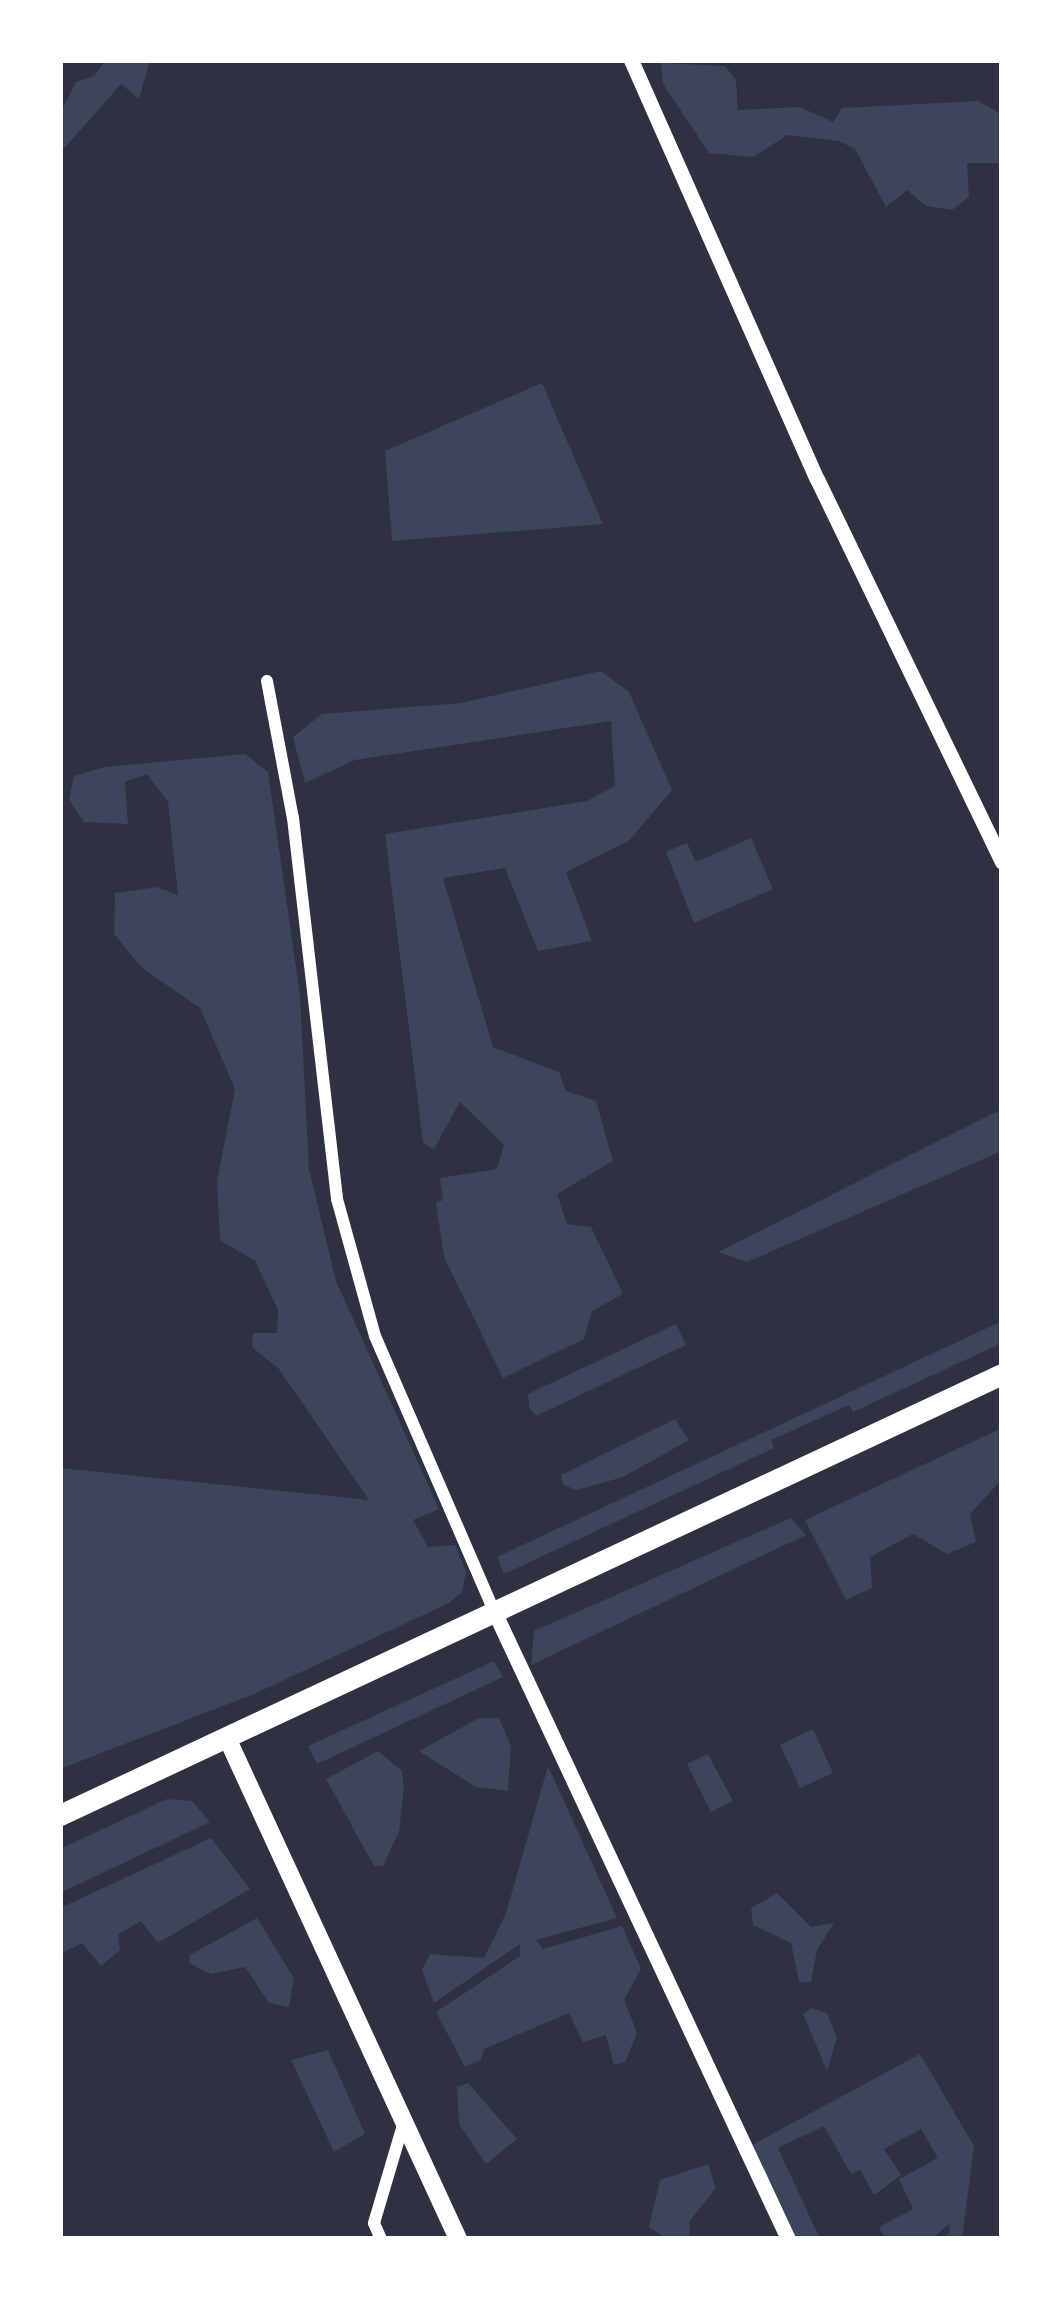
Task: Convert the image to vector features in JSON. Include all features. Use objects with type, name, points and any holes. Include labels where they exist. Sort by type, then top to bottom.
[{"type":"main road","points":[[60,1816],[1002,1374]]},
{"type":"main road","points":[[227,1740],[458,2239]]},
{"type":"street","points":[[631,60],[817,479],[1002,862]]},
{"type":"street","points":[[267,681],[293,818],[343,1222],[374,1336],[494,1611],[788,2239]]},
{"type":"street","points":[[381,2239],[374,2223],[404,2122]]},
{"type":"shaded area","points":[[106,60],[150,60],[139,99],[121,84],[60,153],[60,113],[76,82],[94,76]]},
{"type":"shaded area","points":[[661,63],[725,66],[736,80],[738,110],[800,107],[833,122],[842,108],[978,101],[1002,114],[1002,163],[967,163],[969,197],[952,210],[926,206],[907,190],[886,207],[855,149],[839,141],[787,135],[754,157],[709,153],[663,84]]},
{"type":"shaded area","points":[[542,383],[603,524],[392,541],[385,451]]},
{"type":"shaded area","points":[[601,671],[629,692],[672,790],[629,841],[566,872],[592,941],[538,951],[505,868],[443,878],[493,1047],[559,1072],[566,1091],[596,1101],[613,1161],[557,1194],[567,1224],[591,1227],[623,1294],[592,1311],[584,1339],[503,1378],[444,1257],[436,1203],[443,1200],[440,1178],[497,1169],[504,1145],[460,1102],[434,1149],[423,1143],[385,834],[587,801],[615,786],[611,721],[355,760],[305,783],[293,737],[322,714],[461,703]]},
{"type":"shaded area","points":[[245,754],[268,772],[300,995],[309,1169],[336,1281],[439,1509],[413,1520],[428,1547],[455,1545],[466,1572],[462,1592],[449,1603],[254,1694],[60,1769],[60,1468],[369,1500],[279,1369],[252,1347],[253,1333],[277,1333],[278,1310],[255,1261],[220,1240],[217,1181],[235,1089],[200,1008],[142,968],[114,934],[115,893],[157,887],[178,895],[168,802],[147,774],[125,782],[128,824],[84,822],[69,800],[74,776],[104,767]]},
{"type":"shaded area","points":[[751,838],[773,889],[694,923],[666,852],[687,843],[696,862]]},
{"type":"shaded area","points":[[1002,1109],[1002,1151],[747,1262],[718,1252]]},
{"type":"shaded area","points":[[1002,1321],[1002,1343],[853,1412],[849,1405],[771,1440],[774,1448],[504,1574],[497,1557]]},
{"type":"shaded area","points":[[676,1324],[686,1345],[536,1416],[529,1408],[528,1394]]},
{"type":"shaded area","points":[[675,1419],[689,1440],[623,1477],[577,1490],[563,1485],[561,1475]]},
{"type":"shaded area","points":[[1002,1428],[1002,1479],[970,1514],[976,1542],[947,1554],[913,1534],[870,1557],[872,1588],[846,1600],[805,1520]]},
{"type":"shaded area","points":[[791,1518],[806,1535],[531,1665],[534,1631]]},
{"type":"shaded area","points":[[494,1661],[503,1677],[317,1764],[308,1746]]},
{"type":"shaded area","points":[[479,1718],[499,1718],[511,1746],[508,1791],[476,1787],[419,1751]]},
{"type":"shaded area","points":[[813,1729],[833,1773],[800,1788],[780,1745]]},
{"type":"shaded area","points":[[378,1751],[402,1771],[404,1788],[399,1832],[383,1866],[374,1866],[326,1779]]},
{"type":"shaded area","points":[[708,1754],[733,1801],[711,1812],[687,1764]]},
{"type":"shaded area","points":[[548,1766],[617,1918],[536,1940],[543,1949],[622,1926],[641,1969],[624,2000],[637,2033],[625,2062],[614,2065],[606,2035],[583,2042],[569,2013],[484,2049],[481,2060],[465,2067],[436,2012],[520,1956],[520,1944],[434,2003],[422,1970],[430,1954],[484,1958],[506,1913]]},
{"type":"shaded area","points":[[167,1799],[192,1801],[210,1822],[60,1893],[60,1849]]},
{"type":"shaded area","points":[[211,1838],[250,1889],[158,1943],[141,1921],[118,1935],[120,1950],[101,1966],[82,1943],[60,1954],[60,1908]]},
{"type":"shaded area","points":[[777,1893],[811,1927],[834,1923],[817,1950],[811,1982],[799,1982],[791,1943],[753,1925],[751,1908]]},
{"type":"shaded area","points":[[257,1918],[294,1978],[289,2007],[269,2003],[245,1967],[211,1974],[189,1963],[190,1955]]},
{"type":"shaded area","points":[[811,2008],[827,2013],[837,2037],[827,2071],[803,2014]]},
{"type":"shaded area","points":[[328,2050],[365,2134],[334,2152],[291,2060]]},
{"type":"shaded area","points":[[920,2054],[974,2146],[962,2239],[939,2239],[950,2233],[949,2224],[932,2239],[885,2239],[879,2227],[913,2209],[899,2179],[938,2158],[921,2129],[884,2149],[901,2175],[874,2195],[860,2170],[851,2174],[824,2126],[778,2148],[820,2239],[795,2239],[750,2146]]},
{"type":"shaded area","points":[[468,2083],[517,2139],[486,2164],[459,2124],[457,2087]]},
{"type":"shaded area","points":[[708,2164],[716,2188],[690,2221],[689,2239],[667,2239],[649,2227],[660,2180]]}]
